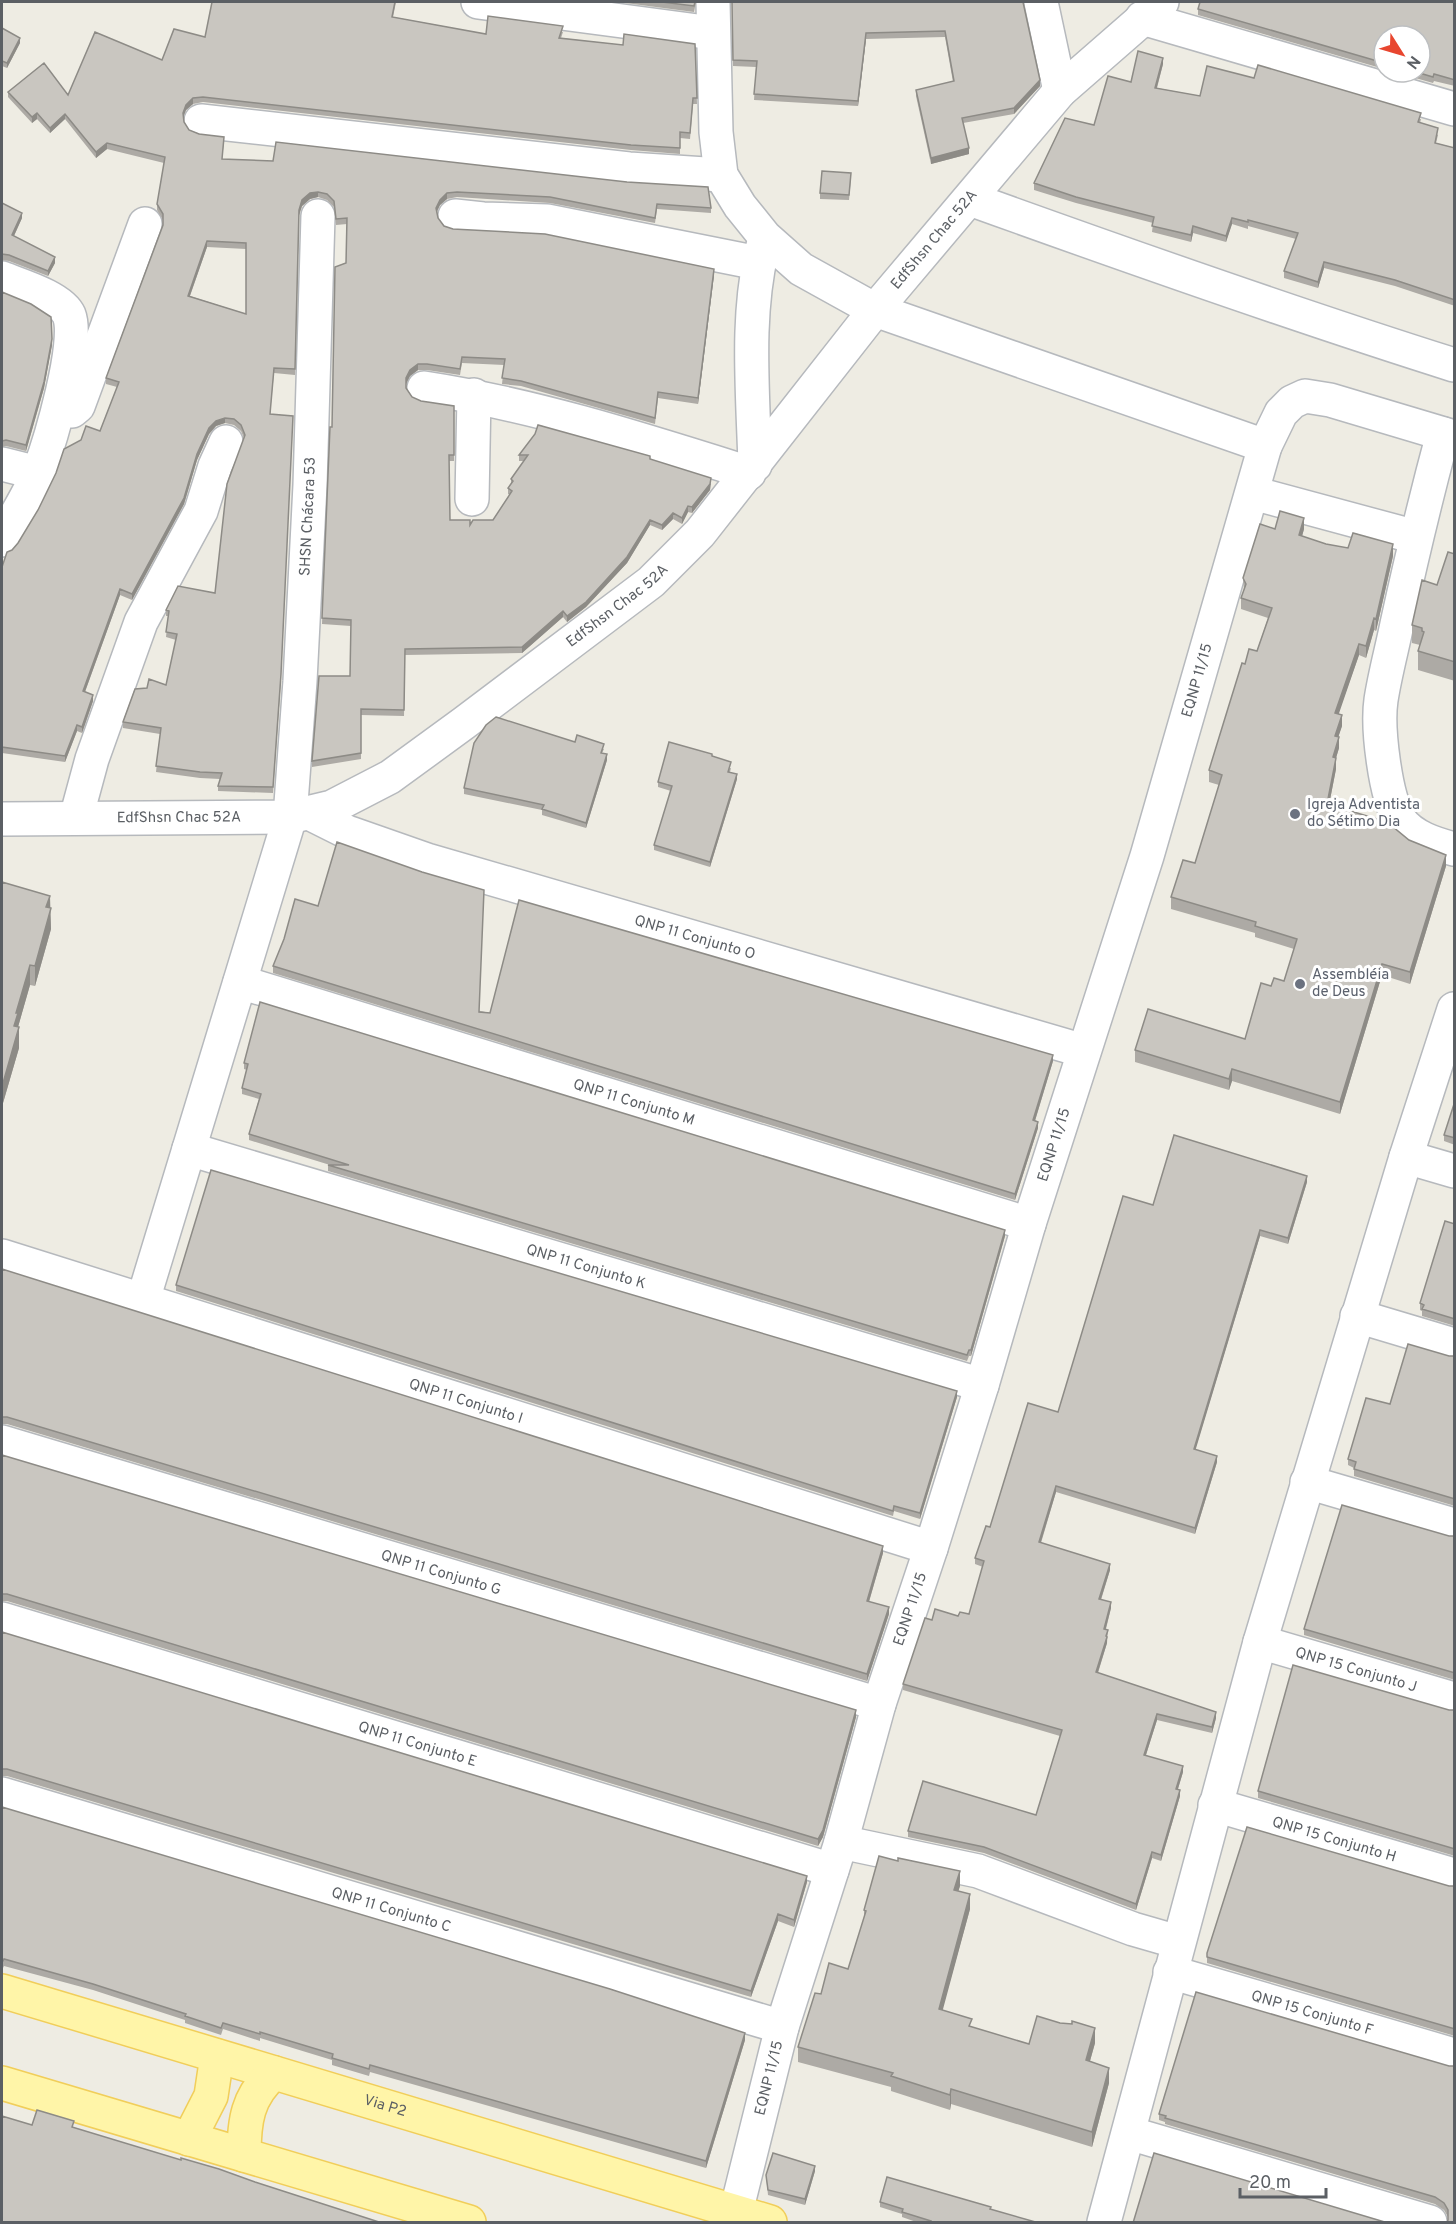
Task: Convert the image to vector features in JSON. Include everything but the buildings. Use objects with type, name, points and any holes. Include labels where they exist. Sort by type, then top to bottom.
[{"type":"main road","name":"Via P2","points":[[2,1991],[771,2223]]},
{"type":"main road","points":[[189,2139],[211,2096],[217,2056]]},
{"type":"main road","points":[[244,2155],[244,2131],[254,2094],[274,2073]]},
{"type":"main road","points":[[2,2083],[469,2223]]},
{"type":"street","points":[[424,388],[474,395],[586,422],[752,469],[752,347],[762,250],[740,206],[721,175],[716,132],[713,17],[477,2]]},
{"type":"street","points":[[1041,2],[1060,91]]},
{"type":"street","points":[[1152,10],[1455,109]]},
{"type":"street","name":"EdfShsn Chac 52A","points":[[2,819],[300,815],[332,807],[390,777],[651,582],[700,533],[875,310],[1060,91],[1152,10]]},
{"type":"street","points":[[201,122],[617,168],[721,175]]},
{"type":"street","points":[[970,200],[1336,328],[1455,365]]},
{"type":"street","name":"SHSN Chácara 53","points":[[143,1300],[240,982],[300,815],[300,681],[310,485],[318,216]]},
{"type":"street","points":[[455,216],[547,221],[762,250],[875,310],[1265,446]]},
{"type":"street","points":[[52,432],[78,405],[145,224]]},
{"type":"street","points":[[2,278],[49,298],[63,307],[69,315],[71,332],[68,370],[52,432],[38,473],[2,540]]},
{"type":"street","points":[[472,500],[474,395]]},
{"type":"street","name":"EQNP 11/15","points":[[736,2212],[782,2027],[837,1856],[879,1704],[931,1548],[1029,1224],[1147,856],[1265,446],[1281,413],[1292,402],[1305,396],[1330,400],[1449,436]]},
{"type":"street","points":[[1449,436],[1416,537],[1381,701],[1380,736],[1395,811],[1401,822],[1431,843],[1455,849]]},
{"type":"street","points":[[76,818],[92,759],[141,622],[201,511],[215,466],[226,442]]},
{"type":"street","points":[[2,464],[38,473]]},
{"type":"street","points":[[1253,493],[1416,537]]},
{"type":"street","name":"QNP 11 Conjunto O","points":[[300,815],[427,860],[1084,1051]]},
{"type":"street","name":"QNP 11 Conjunto M","points":[[240,982],[1029,1224]]},
{"type":"street","points":[[1104,2223],[1260,1642],[1357,1316],[1455,1009]]},
{"type":"street","name":"QNP 11 Conjunto K","points":[[189,1149],[982,1385]]},
{"type":"street","points":[[1406,1157],[1455,1171]]},
{"type":"street","name":"QNP 11 Conjunto I","points":[[2,1256],[931,1548]]},
{"type":"street","points":[[1357,1316],[1455,1345]]},
{"type":"street","name":"QNP 11 Conjunto G","points":[[2,1442],[879,1704]]},
{"type":"street","points":[[1307,1482],[1455,1525]]},
{"type":"street","name":"QNP 11 Conjunto E","points":[[2,1619],[837,1856]]},
{"type":"street","name":"QNP 15 Conjunto J","points":[[1260,1642],[1455,1699]]},
{"type":"street","name":"QNP 11 Conjunto C","points":[[2,1794],[782,2027]]},
{"type":"street","name":"QNP 15 Conjunto H","points":[[1215,1804],[1455,1875]]},
{"type":"street","points":[[837,1856],[978,1871],[1132,1929],[1174,1957]]},
{"type":"street","name":"QNP 15 Conjunto F","points":[[1174,1957],[1455,2055]]},
{"type":"street","points":[[1129,2133],[1430,2223]]},
{"type":"place","name":"Igreja Adventista do Sétimo Dia","points":[[1295,814]]},
{"type":"place","name":"Assembléia de Deus","points":[[1300,984]]}]
